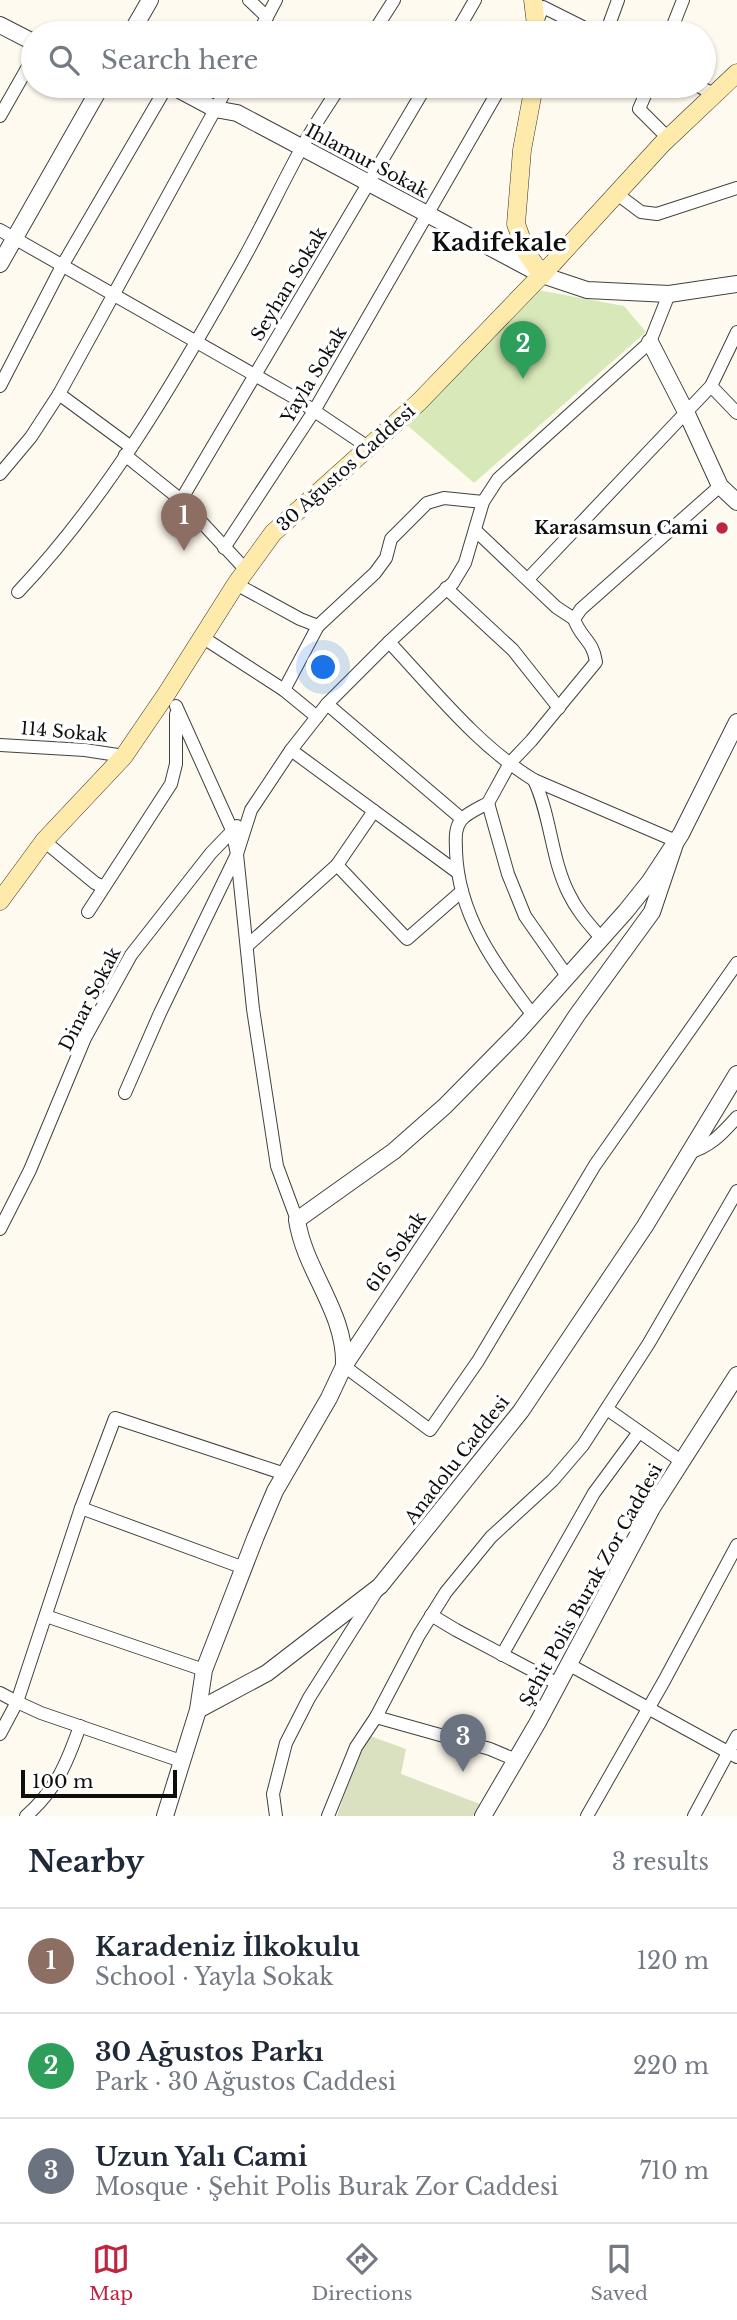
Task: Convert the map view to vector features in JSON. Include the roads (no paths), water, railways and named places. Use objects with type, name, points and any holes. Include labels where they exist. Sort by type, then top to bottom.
[{"type":"main road","points":[[537,21],[541,2]]},
{"type":"main road","name":"30 Ağustos Caddesi","points":[[716,86],[735,77]]},
{"type":"main road","points":[[532,98],[523,150],[516,224],[526,252],[542,275]]},
{"type":"main road","name":"30 Ağustos Caddesi","points":[[0,901],[44,841],[124,756],[171,699],[202,637],[273,533],[419,402],[617,194],[668,138],[700,98]]},
{"type":"street","points":[[138,21],[150,0]]},
{"type":"street","points":[[249,0],[267,17]]},
{"type":"street","points":[[265,21],[276,0]]},
{"type":"street","points":[[381,21],[394,0]]},
{"type":"street","points":[[463,21],[475,0]]},
{"type":"street","points":[[610,21],[618,0]]},
{"type":"street","points":[[675,21],[683,0]]},
{"type":"street","points":[[541,2],[575,21]]},
{"type":"street","points":[[0,25],[21,36]]},
{"type":"street","points":[[0,116],[21,79]]},
{"type":"street","points":[[0,264],[94,98]]},
{"type":"street","points":[[0,386],[62,266],[160,98]]},
{"type":"street","name":"Ihlamur Sokak","points":[[194,98],[215,109],[237,113],[542,275],[587,290],[669,294],[737,284]]},
{"type":"street","points":[[0,474],[31,437],[59,394],[221,98]]},
{"type":"street","points":[[18,592],[44,565],[92,504],[128,451],[235,275],[302,148],[333,98]]},
{"type":"street","name":"Seyhan Sokak","points":[[181,500],[419,98]]},
{"type":"street","name":"Yayla Sokak","points":[[224,548],[314,411],[494,98]]},
{"type":"street","points":[[644,98],[639,109],[668,138]]},
{"type":"street","points":[[617,194],[641,212],[657,214],[737,188]]},
{"type":"street","points":[[0,230],[255,375],[368,447]]},
{"type":"street","points":[[125,1093],[160,1013],[237,854],[251,810],[291,750],[327,704],[453,583],[465,563],[483,502],[498,479],[650,342],[669,294]]},
{"type":"street","points":[[528,579],[711,386],[737,332]]},
{"type":"street","points":[[650,342],[720,486],[737,502]]},
{"type":"street","points":[[711,386],[737,412]]},
{"type":"street","points":[[59,394],[128,451],[181,500],[224,548],[241,577],[300,620],[318,626]]},
{"type":"street","points":[[574,619],[581,609],[720,486]]},
{"type":"street","points":[[284,690],[318,626],[375,573],[386,558],[391,539],[427,503],[444,498],[483,502]]},
{"type":"street","points":[[475,530],[556,607],[574,619],[579,632],[594,647],[596,662],[510,763],[488,803],[462,819],[455,831],[457,872],[469,916],[496,966],[532,1014]]},
{"type":"street","points":[[446,588],[513,650],[559,708]]},
{"type":"street","points":[[202,637],[284,690],[317,717]]},
{"type":"street","points":[[390,642],[467,725],[534,780],[676,841]]},
{"type":"street","points":[[171,699],[232,831],[237,854],[253,1009],[277,1166],[297,1220],[300,1240],[338,1324],[345,1347],[344,1366],[430,1430],[478,1361],[595,1165],[737,963]]},
{"type":"street","points":[[88,912],[171,784],[176,764],[178,724],[171,699]]},
{"type":"street","points":[[327,704],[462,819]]},
{"type":"street","points":[[297,1220],[405,1142],[483,1069],[601,938],[650,881],[676,841],[708,784],[737,722]]},
{"type":"street","name":"114 Sokak","points":[[0,745],[85,750],[124,756]]},
{"type":"street","points":[[291,750],[457,872]]},
{"type":"street","points":[[534,780],[568,893],[583,918],[601,938]]},
{"type":"street","points":[[488,803],[508,874],[525,916],[567,976]]},
{"type":"street","name":"Dinar Sokak","points":[[0,1229],[30,1170],[85,1038],[131,955],[211,853],[251,810]]},
{"type":"street","points":[[247,946],[337,865],[374,811]]},
{"type":"street","points":[[44,841],[95,883],[104,887]]},
{"type":"street","name":"616 Sokak","points":[[198,1710],[204,1670],[275,1491],[329,1398],[344,1366],[578,1015],[652,912],[676,841]]},
{"type":"street","points":[[337,865],[407,939],[462,891]]},
{"type":"street","name":"Anadolu Caddesi","points":[[198,1710],[267,1673],[380,1586],[521,1411],[645,1226],[737,1074]]},
{"type":"street","points":[[688,1153],[704,1149],[737,1117]]},
{"type":"street","points":[[328,1816],[356,1747],[376,1717],[446,1592],[491,1537],[553,1480],[583,1445],[649,1343],[737,1191]]},
{"type":"street","name":"Şehit Polis Burak Zor Caddesi","points":[[483,1816],[558,1684],[652,1508],[737,1375]]},
{"type":"street","points":[[607,1409],[681,1461]]},
{"type":"street","points":[[0,1734],[17,1702],[81,1508],[115,1418],[285,1474]]},
{"type":"street","points":[[502,1655],[594,1493],[639,1432]]},
{"type":"street","points":[[81,1508],[244,1568]]},
{"type":"street","points":[[587,1816],[737,1545]]},
{"type":"street","points":[[276,1816],[273,1794],[286,1743],[309,1698],[380,1586]]},
{"type":"street","points":[[432,1615],[558,1684]]},
{"type":"street","points":[[46,1616],[204,1670]]},
{"type":"street","points":[[568,1664],[732,1755]]},
{"type":"street","points":[[0,1693],[41,1713],[181,1761]]},
{"type":"street","points":[[165,1816],[198,1710]]},
{"type":"street","points":[[376,1717],[490,1749],[516,1760]]},
{"type":"street","points":[[26,1816],[43,1801],[65,1768],[80,1726]]},
{"type":"street","points":[[694,1816],[732,1755],[737,1736]]},
{"type":"place","name":"30 Ağustos Parkı","points":[[523,379]]},
{"type":"place","name":"Karasamsun Cami","points":[[722,528]]},
{"type":"place","name":"Karadeniz İlkokulu","points":[[184,551]]},
{"type":"place","name":"Uzun Yalı Cami","points":[[463,1772]]},
{"type":"district","name":"Kadifekale","points":[[499,243]]}]
